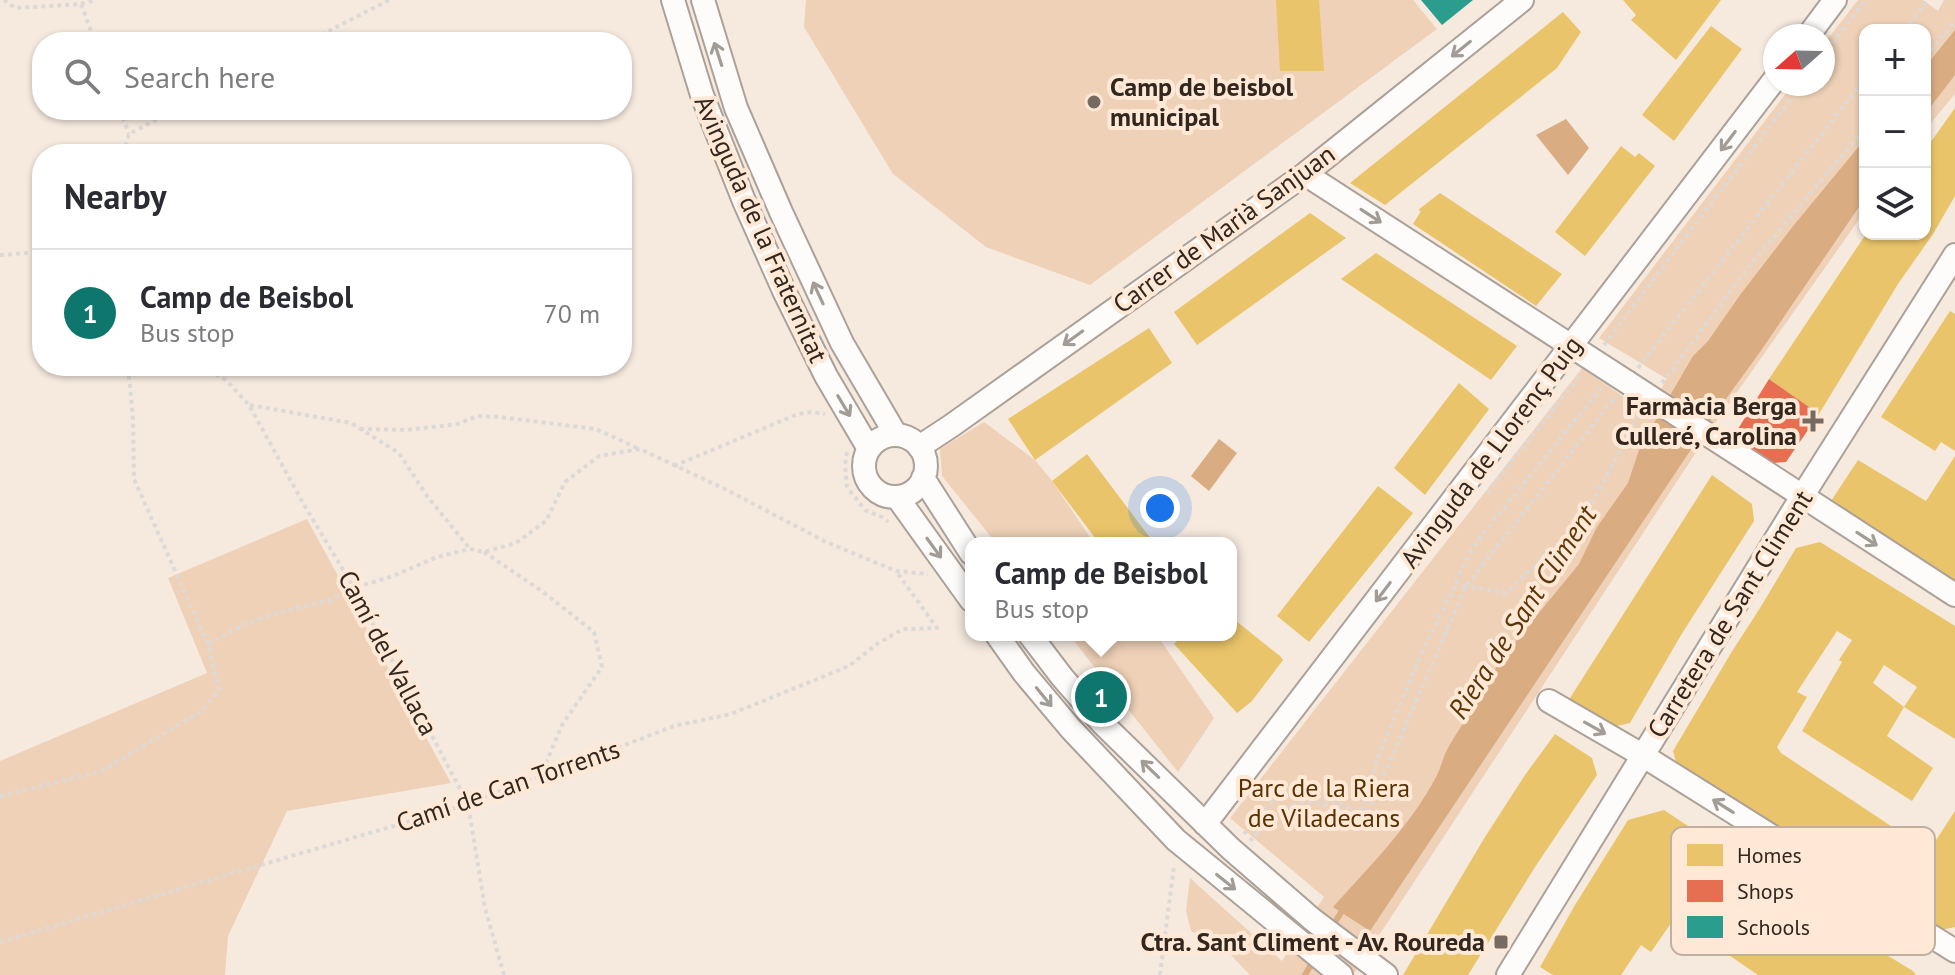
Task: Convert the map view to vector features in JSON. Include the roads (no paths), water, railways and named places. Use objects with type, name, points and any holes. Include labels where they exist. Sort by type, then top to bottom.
[{"type":"street","name":"Avinguda de la Fraternitat","points":[[673,0],[702,95],[744,201],[858,448]]},
{"type":"street","name":"Avinguda de la Fraternitat","points":[[703,0],[736,108],[781,212],[842,343],[896,435]]},
{"type":"street","name":"Carrer de Marià Sanjuan","points":[[919,447],[1305,174],[1522,0]]},
{"type":"street","points":[[1817,24],[1835,0]]},
{"type":"street","name":"Avinguda de Llorenç Puig","points":[[1205,824],[1763,95]]},
{"type":"street","points":[[1305,174],[1955,595]]},
{"type":"street","name":"Carretera de Sant Climent","points":[[1508,975],[1803,495],[1946,286],[1955,255]]},
{"type":"street","points":[[896,435],[906,437],[919,447],[925,462],[923,478],[913,491],[897,497],[883,494],[869,482],[858,448],[896,435]]},
{"type":"street","points":[[923,478],[965,544]]},
{"type":"street","points":[[897,497],[965,592]]},
{"type":"street","points":[[1001,641],[1071,729],[1176,840],[1341,975]]},
{"type":"street","points":[[1035,641],[1103,724],[1231,849],[1313,920],[1386,975]]},
{"type":"street","points":[[1549,701],[1757,827]]},
{"type":"street","points":[[1935,938],[1955,951]]},
{"type":"waterway","name":"Riera de Sant Climent","points":[[1332,927],[1345,906]]},
{"type":"waterway","name":"Riera de Sant Climent","points":[[1305,975],[1327,937]]},
{"type":"place","name":"Camp de beisbol municipal","points":[[1094,102]]},
{"type":"place","name":"Farmàcia Berga Culleré, Carolina","points":[[1813,421]]},
{"type":"place","name":"Camp de Beisbol","points":[[1101,697]]},
{"type":"place","name":"Ctra. Sant Climent - Av. Roureda","points":[[1501,942]]},
{"type":"park label","name":"Parc de la Riera de Viladecans","points":[[1324,803]]}]
